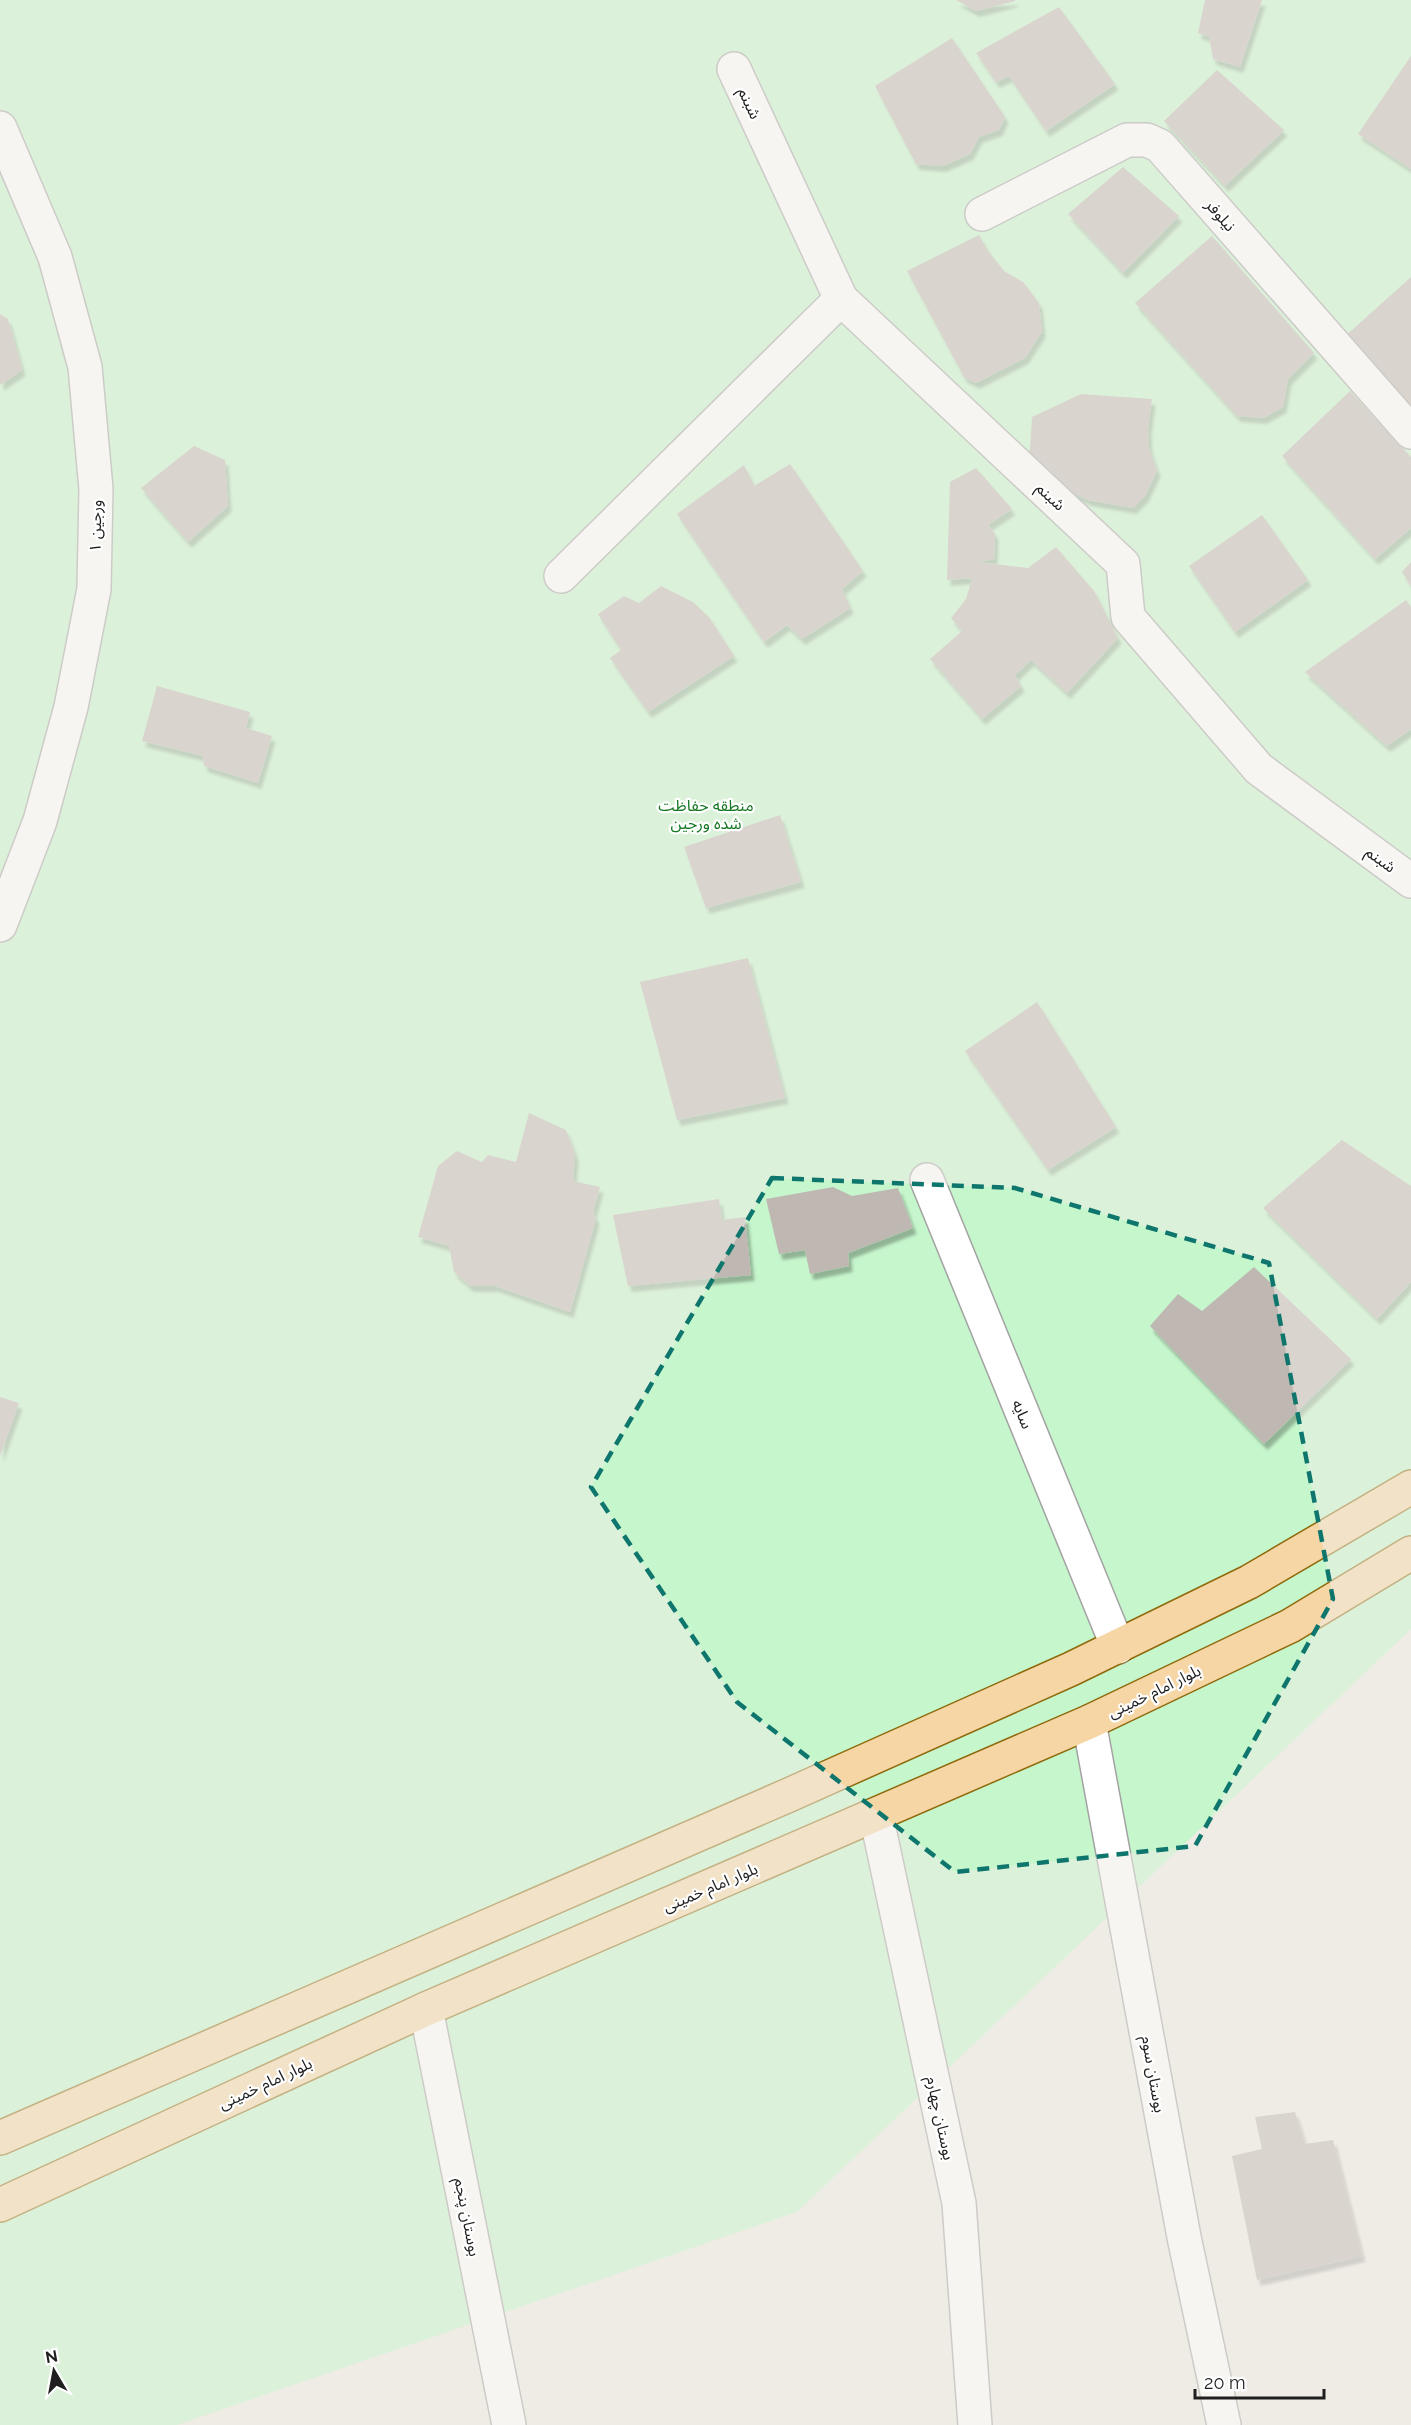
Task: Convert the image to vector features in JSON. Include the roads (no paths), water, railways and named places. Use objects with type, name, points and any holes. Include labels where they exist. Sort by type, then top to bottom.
[{"type":"main road","points":[[0,2138],[789,1795],[1119,1647],[1249,1582],[1411,1487]]},
{"type":"main road","name":"بلوار امام خمینی","points":[[0,2205],[426,2009],[1089,1722],[1290,1626],[1411,1552]]},
{"type":"street","name":"شبنم","points":[[734,69],[841,299],[1123,564],[1128,616],[1259,769],[1411,881]]},
{"type":"street","name":"ورجین ۱","points":[[0,128],[55,257],[85,367],[96,489],[94,589],[71,707],[40,820],[0,925]]},
{"type":"street","name":"نیلوفر","points":[[982,214],[1127,140],[1147,140],[1160,146],[1411,432]]},
{"type":"street","points":[[561,576],[841,299]]},
{"type":"street","name":"سایه","points":[[927,1180],[1119,1647]]},
{"type":"street","name":"بوستان سوم","points":[[1089,1722],[1184,2237],[1224,2425]]},
{"type":"street","name":"بوستان چهارم","points":[[876,1815],[959,2203],[975,2425]]},
{"type":"street","name":"بوستان پنجم","points":[[426,2009],[509,2425]]},
{"type":"park label","name":"منطقه حفاظت شده ورجین","points":[[706,814]]}]
